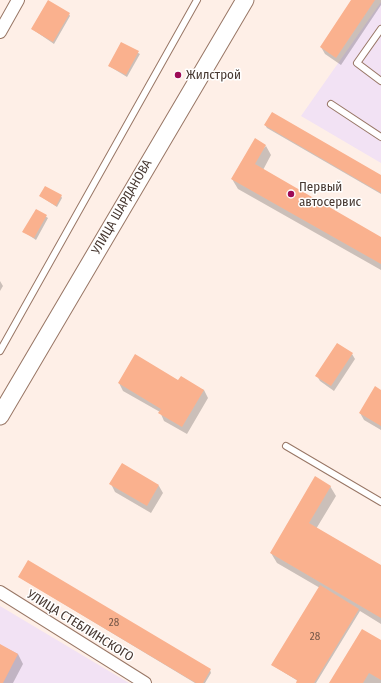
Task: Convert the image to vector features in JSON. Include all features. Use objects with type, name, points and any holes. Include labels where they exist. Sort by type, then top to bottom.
[{"type":"main road","name":"УЛИЦА ШАРДАНОВА","points":[[0,416],[245,0]]},
{"type":"street","points":[[0,32],[18,0]]},
{"type":"street","name":"УЛИЦА СТЕБЛИНСКОГО","points":[[0,592],[145,683]]},
{"type":"lane","points":[[0,351],[197,0]]},
{"type":"lane","points":[[381,29],[357,63],[381,81]]},
{"type":"lane","points":[[331,104],[381,137]]},
{"type":"lane","points":[[286,446],[381,502]]},
{"type":"shaded area","points":[[381,2],[381,163],[301,116]]},
{"type":"shaded area","points":[[0,606],[129,683],[0,683]]},
{"type":"building","points":[[48,0],[70,13],[53,42],[31,29]]},
{"type":"building","points":[[351,0],[375,0],[336,58],[320,47]]},
{"type":"building","points":[[121,42],[139,51],[126,75],[108,66]]},
{"type":"building","points":[[272,112],[381,175],[381,193],[264,125]]},
{"type":"building","points":[[255,138],[266,145],[255,164],[381,237],[381,264],[231,179]]},
{"type":"building","points":[[45,186],[62,195],[56,206],[39,196]]},
{"type":"building","points":[[36,209],[47,215],[34,238],[22,232]]},
{"type":"building","points":[[337,343],[353,353],[331,386],[315,376]]},
{"type":"building","points":[[135,354],[178,380],[181,376],[204,390],[182,427],[158,413],[161,409],[118,383]]},
{"type":"building","points":[[375,386],[381,390],[381,426],[359,413]]},
{"type":"building","points":[[122,463],[159,485],[147,506],[109,484]]},
{"type":"building","points":[[315,476],[331,486],[309,523],[381,565],[381,618],[270,553]]},
{"type":"building","points":[[28,560],[211,669],[203,683],[196,683],[18,577]]},
{"type":"building","points":[[320,585],[359,609],[314,683],[296,683],[297,680],[271,665]]},
{"type":"building","points":[[362,629],[381,640],[381,680],[369,673],[363,683],[329,683]]},
{"type":"building","points":[[0,644],[18,654],[3,683],[0,683]]},
{"type":"place","name":"Жилстрой","points":[[178,75]]},
{"type":"place","name":"Первый автосервис","points":[[291,194]]}]
